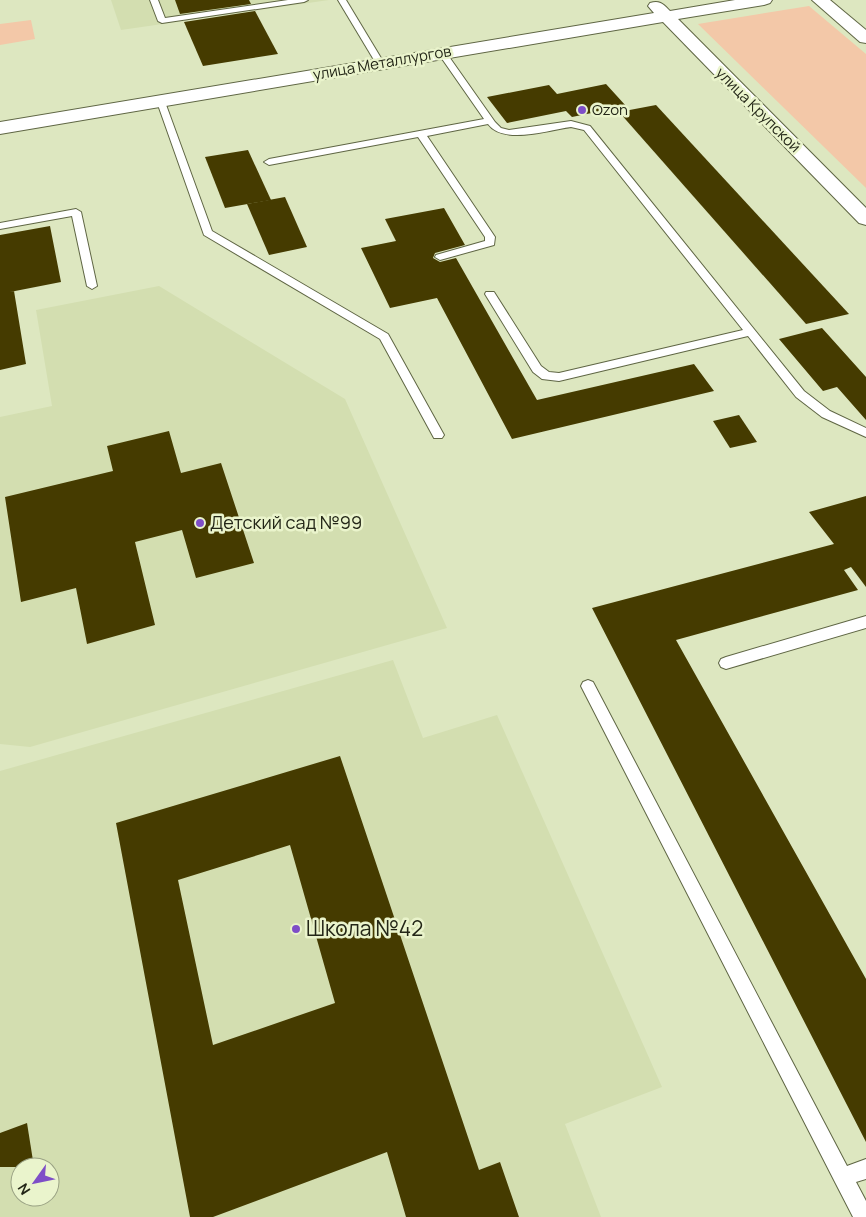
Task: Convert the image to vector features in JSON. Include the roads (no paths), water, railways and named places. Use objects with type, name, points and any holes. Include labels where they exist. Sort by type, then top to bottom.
[{"type":"street","name":"улица Крупской","points":[[650,0],[866,219]]},
{"type":"street","name":"улица Металлургов","points":[[0,128],[764,0]]},
{"type":"street","points":[[820,0],[866,38]]},
{"type":"lane","points":[[154,0],[162,21],[304,0]]},
{"type":"lane","points":[[342,0],[380,64]]},
{"type":"lane","points":[[442,53],[496,129],[508,133],[571,124],[587,128],[800,394],[826,414],[866,433]]},
{"type":"lane","points":[[161,102],[208,233],[384,337],[438,435]]},
{"type":"lane","points":[[269,162],[490,121]]},
{"type":"lane","points":[[421,134],[490,237],[490,243],[483,246],[440,257]]},
{"type":"lane","points":[[0,226],[76,212],[92,286]]},
{"type":"lane","points":[[490,294],[537,370],[546,376],[559,377],[750,332]]},
{"type":"lane","points":[[726,662],[866,622]]},
{"type":"lane","points":[[588,686],[864,1217]]},
{"type":"lane","points":[[843,1177],[866,1169]]},
{"type":"place","name":"Ozon","points":[[582,110]]},
{"type":"place","name":"Детский сад №99","points":[[200,523]]},
{"type":"place","name":"Школа №42","points":[[296,929]]}]
